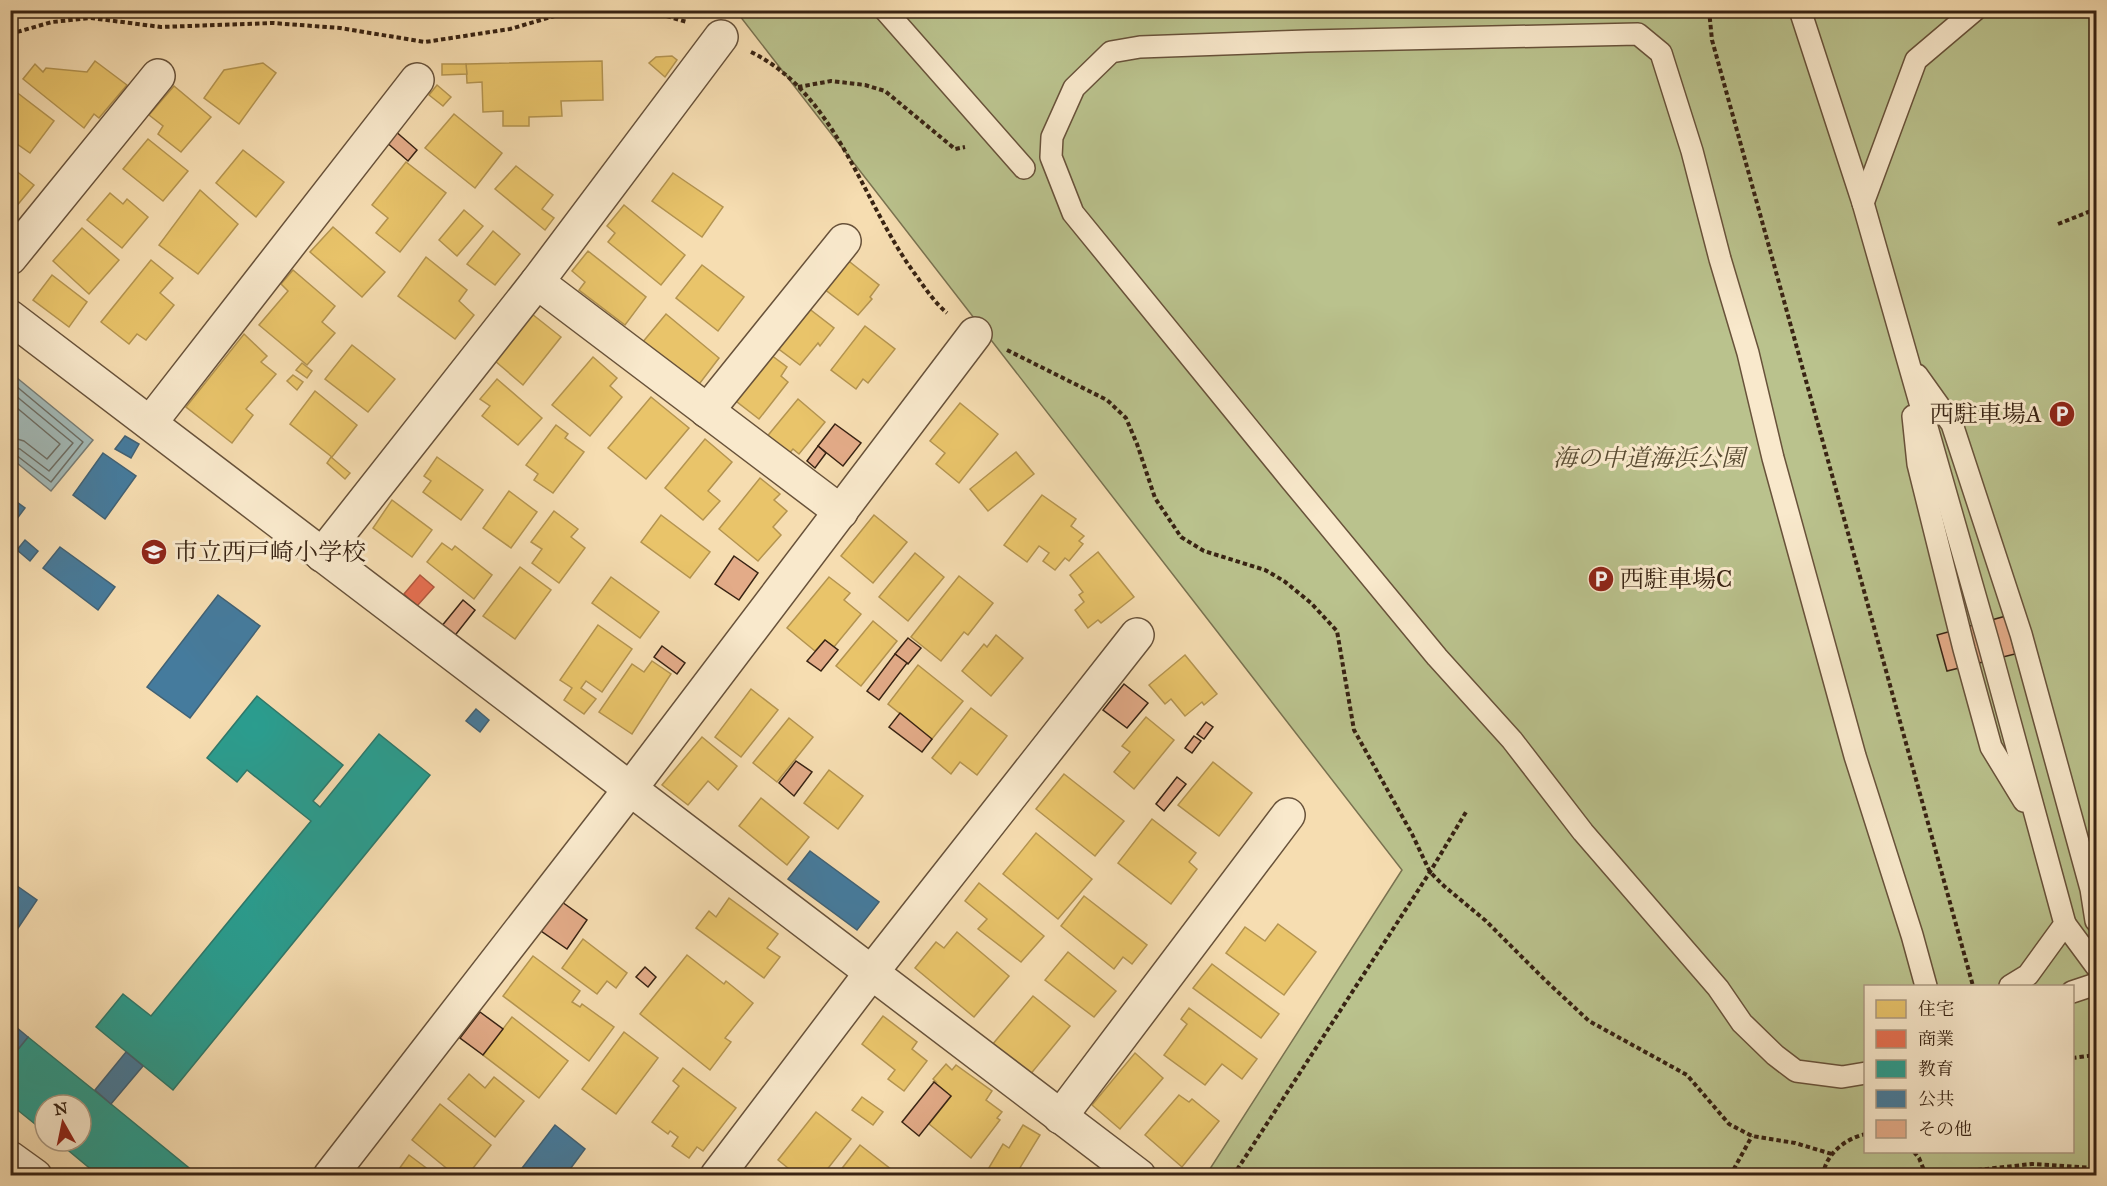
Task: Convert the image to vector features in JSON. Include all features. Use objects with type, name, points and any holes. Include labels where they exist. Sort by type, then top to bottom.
[{"type":"street","points":[[322,555],[537,282],[721,37]]},
{"type":"street","points":[[10,258],[158,76]]},
{"type":"street","points":[[150,423],[417,80]]},
{"type":"street","points":[[707,411],[844,241]]},
{"type":"street","points":[[537,282],[841,512]]},
{"type":"street","points":[[10,317],[1139,1176]]},
{"type":"street","points":[[330,1176],[630,789],[975,334]]},
{"type":"street","points":[[717,1176],[871,973],[1137,635]]},
{"type":"street","points":[[1060,1117],[1288,814]]},
{"type":"street","points":[[10,1158],[35,1176]]},
{"type":"lane","points":[[885,10],[1024,168]]},
{"type":"lane","points":[[1800,10],[1863,203],[2066,924],[2097,966]]},
{"type":"lane","points":[[1863,203],[1916,60],[1975,10]]},
{"type":"lane","points":[[1864,1073],[1842,1077],[1796,1071],[1775,1055],[1742,1023],[1718,988],[1583,832],[1512,740],[1437,657],[1073,213],[1051,157],[1052,137],[1074,88],[1111,52],[1140,47],[1307,41],[1638,34],[1661,53],[1692,152],[1748,353],[1779,480],[1855,756],[1912,935],[1925,985]]},
{"type":"lane","points":[[1907,362],[1952,424],[2021,634],[2091,889],[2097,921]]},
{"type":"lane","points":[[2013,985],[2028,975],[2066,924]]},
{"type":"lane","points":[[2074,992],[2097,984]]},
{"type":"path","points":[[10,34],[52,22],[91,18],[160,27],[273,23],[340,28],[425,42],[510,29],[558,15],[639,10]]},
{"type":"path","points":[[645,10],[700,26],[770,61],[820,110],[853,164],[898,252],[937,305],[975,334],[1107,400],[1126,418],[1155,498],[1181,537],[1204,551],[1265,570],[1284,581],[1311,603],[1337,631],[1354,730],[1412,834],[1430,872],[1590,1021],[1687,1075],[1729,1124],[1752,1136],[1795,1143],[1832,1154]]},
{"type":"path","points":[[1709,10],[1712,40],[1972,985]]},
{"type":"path","points":[[797,87],[831,81],[866,85],[885,92],[955,149],[998,138]]},
{"type":"path","points":[[2058,224],[2097,209]]},
{"type":"path","points":[[1233,1176],[1430,872],[1466,812]]},
{"type":"path","points":[[2074,1058],[2097,1054]]},
{"type":"path","points":[[1823,1176],[1832,1154],[1845,1142],[1864,1135]]},
{"type":"path","points":[[1730,1176],[1752,1136]]},
{"type":"path","points":[[1915,1153],[1926,1174],[2032,1164],[2097,1168]]},
{"type":"green space","name":"海の中道海浜公園","points":[[736,11],[2096,11],[2096,1175],[1206,1175],[1402,870]]},
{"type":"water","points":[[11,373],[93,440],[51,491],[11,458]]},
{"type":"building: 住宅","points":[[672,56],[677,60],[665,77],[649,63],[656,57]]},
{"type":"building: 住宅","points":[[95,61],[127,85],[99,118],[94,114],[84,128],[23,79],[35,64],[43,72],[46,68],[87,72]]},
{"type":"building: 住宅","points":[[602,61],[603,100],[561,101],[562,116],[529,117],[529,126],[503,126],[503,111],[483,112],[482,82],[467,83],[466,64]]},
{"type":"building: 住宅","points":[[263,63],[276,73],[239,124],[204,98],[224,70]]},
{"type":"building: 住宅","points":[[442,64],[466,64],[467,74],[442,75]]},
{"type":"building: 住宅","points":[[437,85],[451,97],[443,106],[429,95]]},
{"type":"building: 住宅","points":[[174,86],[211,117],[181,152],[158,134],[163,126],[149,115]]},
{"type":"building: 住宅","points":[[15,91],[54,121],[30,153],[10,139],[10,96]]},
{"type":"building: 住宅","points":[[454,114],[502,153],[475,188],[425,148]]},
{"type":"building: 住宅","points":[[148,139],[188,171],[163,201],[123,169]]},
{"type":"building: 住宅","points":[[243,150],[284,182],[256,217],[216,183]]},
{"type":"building: 住宅","points":[[406,162],[446,193],[400,252],[376,233],[388,218],[372,205]]},
{"type":"building: 住宅","points":[[10,166],[34,185],[10,214]]},
{"type":"building: 住宅","points":[[516,166],[553,195],[542,209],[554,218],[545,230],[495,189]]},
{"type":"building: 住宅","points":[[673,173],[723,207],[702,237],[652,201]]},
{"type":"building: 住宅","points":[[200,190],[238,224],[198,274],[159,245]]},
{"type":"building: 住宅","points":[[110,193],[123,204],[127,199],[148,217],[122,248],[87,220]]},
{"type":"building: 住宅","points":[[624,205],[685,255],[661,285],[608,242],[615,233],[607,226]]},
{"type":"building: 住宅","points":[[464,210],[483,226],[457,256],[439,240]]},
{"type":"building: 住宅","points":[[333,227],[385,272],[362,297],[310,252]]},
{"type":"building: 住宅","points":[[82,228],[119,260],[89,294],[53,261]]},
{"type":"building: 住宅","points":[[493,231],[520,254],[495,285],[467,264]]},
{"type":"building: 住宅","points":[[588,251],[646,297],[625,325],[579,290],[585,282],[572,271]]},
{"type":"building: 住宅","points":[[841,255],[879,285],[870,297],[872,299],[858,315],[819,285]]},
{"type":"building: 住宅","points":[[426,257],[467,290],[459,301],[474,315],[455,339],[398,296]]},
{"type":"building: 住宅","points":[[151,260],[173,278],[160,293],[174,305],[146,340],[137,334],[129,344],[101,322]]},
{"type":"building: 住宅","points":[[702,265],[744,297],[718,331],[676,298]]},
{"type":"building: 住宅","points":[[293,270],[335,306],[322,322],[335,333],[307,365],[259,325],[288,291],[281,284]]},
{"type":"building: 住宅","points":[[52,275],[87,302],[69,327],[33,300]]},
{"type":"building: 住宅","points":[[803,304],[834,328],[820,346],[818,343],[800,365],[772,344]]},
{"type":"building: 住宅","points":[[532,314],[561,337],[523,385],[495,361]]},
{"type":"building: 住宅","points":[[666,314],[719,358],[697,387],[642,343]]},
{"type":"building: 住宅","points":[[865,326],[895,349],[868,383],[863,379],[856,389],[831,370]]},
{"type":"building: 住宅","points":[[244,334],[267,356],[261,362],[276,374],[246,409],[253,415],[232,443],[186,407]]},
{"type":"building: 住宅","points":[[352,345],[395,379],[368,412],[325,379]]},
{"type":"building: 住宅","points":[[767,352],[787,367],[781,376],[788,382],[759,419],[732,398]]},
{"type":"building: 住宅","points":[[593,357],[617,378],[610,386],[622,397],[590,436],[552,405]]},
{"type":"building: 住宅","points":[[302,363],[312,371],[307,378],[296,370]]},
{"type":"building: 住宅","points":[[293,375],[303,382],[297,390],[287,381]]},
{"type":"building: 住宅","points":[[497,379],[542,418],[518,445],[482,416],[490,406],[480,399]]},
{"type":"building: 住宅","points":[[315,391],[357,425],[332,457],[290,424]]},
{"type":"building: 住宅","points":[[651,397],[689,428],[646,479],[608,448]]},
{"type":"building: 住宅","points":[[798,399],[825,422],[799,454],[793,449],[786,457],[765,439]]},
{"type":"building: 住宅","points":[[960,403],[998,434],[959,483],[936,464],[945,453],[930,441]]},
{"type":"building: 住宅","points":[[556,425],[568,434],[565,438],[584,452],[553,493],[534,480],[538,474],[526,465]]},
{"type":"building: 住宅","points":[[705,439],[732,462],[708,491],[720,501],[703,520],[665,488]]},
{"type":"building: 住宅","points":[[1016,452],[1034,474],[988,511],[970,489]]},
{"type":"building: 住宅","points":[[331,457],[350,473],[345,479],[327,463]]},
{"type":"building: 住宅","points":[[437,457],[483,490],[461,520],[423,492],[431,481],[424,476]]},
{"type":"building: 住宅","points":[[760,478],[780,494],[774,500],[787,511],[773,527],[781,535],[758,561],[719,529]]},
{"type":"building: 住宅","points":[[509,491],[537,512],[511,548],[483,528]]},
{"type":"building: 住宅","points":[[1042,495],[1076,519],[1071,526],[1084,536],[1079,541],[1083,544],[1069,561],[1065,558],[1055,570],[1043,561],[1049,553],[1039,546],[1027,562],[1004,545]]},
{"type":"building: 住宅","points":[[392,500],[432,530],[412,557],[373,528]]},
{"type":"building: 住宅","points":[[554,511],[578,529],[571,537],[585,548],[559,583],[532,563],[542,549],[531,542]]},
{"type":"building: 住宅","points":[[661,515],[710,552],[690,578],[641,542]]},
{"type":"building: 住宅","points":[[874,515],[907,542],[873,583],[841,556]]},
{"type":"building: 住宅","points":[[442,543],[452,550],[455,546],[492,575],[474,599],[427,562]]},
{"type":"building: 住宅","points":[[1098,552],[1134,597],[1101,623],[1098,620],[1088,628],[1075,610],[1084,602],[1079,595],[1083,592],[1070,575]]},
{"type":"building: 住宅","points":[[915,553],[944,577],[908,621],[879,597]]},
{"type":"building: 住宅","points":[[520,567],[551,590],[515,639],[483,616]]},
{"type":"building: 住宅","points":[[959,576],[993,603],[968,635],[964,632],[941,661],[911,637]]},
{"type":"building: 住宅","points":[[611,577],[659,612],[640,638],[592,603]]},
{"type":"building: 住宅","points":[[829,577],[850,593],[844,600],[861,614],[834,647],[825,640],[815,651],[787,628]]},
{"type":"building: 住宅","points":[[873,621],[897,641],[861,686],[836,666]]},
{"type":"building: 住宅","points":[[598,625],[632,649],[602,692],[586,681],[581,688],[596,699],[584,714],[564,700],[572,688],[560,680]]},
{"type":"building: 住宅","points":[[996,635],[1023,658],[991,696],[962,671],[984,644],[987,647]]},
{"type":"building: 住宅","points":[[1185,655],[1217,694],[1204,705],[1202,702],[1185,716],[1171,699],[1165,704],[1149,685]]},
{"type":"building: 住宅","points":[[652,661],[671,674],[632,734],[599,712],[632,664],[644,672]]},
{"type":"building: 住宅","points":[[918,665],[963,701],[932,739],[888,704]]},
{"type":"building: 住宅","points":[[751,689],[778,710],[741,757],[715,737]]},
{"type":"building: 住宅","points":[[971,708],[1007,736],[977,775],[960,762],[951,774],[932,758]]},
{"type":"building: 住宅","points":[[1146,717],[1174,740],[1134,789],[1114,772],[1130,752],[1122,746]]},
{"type":"building: 住宅","points":[[789,718],[813,737],[777,782],[753,763]]},
{"type":"building: 住宅","points":[[702,737],[737,766],[718,790],[708,781],[688,805],[662,785]]},
{"type":"building: 住宅","points":[[1213,762],[1252,793],[1219,836],[1178,805]]},
{"type":"building: 住宅","points":[[829,770],[863,796],[838,829],[804,803]]},
{"type":"building: 住宅","points":[[1064,774],[1124,821],[1095,856],[1036,809]]},
{"type":"building: 住宅","points":[[761,798],[809,837],[787,865],[739,826]]},
{"type":"building: 住宅","points":[[1152,819],[1196,853],[1189,862],[1197,869],[1171,904],[1118,863]]},
{"type":"building: 住宅","points":[[1036,833],[1092,879],[1058,919],[1003,874]]},
{"type":"building: 住宅","points":[[979,883],[1044,936],[1021,962],[978,929],[987,919],[965,901]]},
{"type":"building: 住宅","points":[[1084,896],[1147,945],[1132,964],[1123,957],[1114,969],[1061,926]]},
{"type":"building: 住宅","points":[[729,898],[778,934],[767,948],[780,957],[764,978],[696,928],[709,911],[716,917]]},
{"type":"building: 住宅","points":[[1278,924],[1316,952],[1284,995],[1226,953],[1245,927],[1265,941]]},
{"type":"building: 住宅","points":[[957,932],[1009,976],[974,1017],[915,968],[936,942],[944,948]]},
{"type":"building: 住宅","points":[[583,939],[627,973],[616,988],[607,981],[597,994],[562,968]]},
{"type":"building: 住宅","points":[[1068,952],[1116,991],[1094,1017],[1045,980]]},
{"type":"building: 住宅","points":[[687,955],[724,984],[726,981],[753,1003],[725,1038],[731,1042],[710,1070],[640,1014]]},
{"type":"building: 住宅","points":[[533,956],[580,991],[572,1002],[580,1007],[582,1004],[614,1027],[589,1061],[503,996]]},
{"type":"building: 住宅","points":[[1212,964],[1279,1014],[1261,1038],[1193,988]]},
{"type":"building: 住宅","points":[[1033,996],[1070,1026],[1029,1076],[992,1045]]},
{"type":"building: 住宅","points":[[1189,1008],[1257,1059],[1242,1079],[1222,1064],[1205,1085],[1164,1055],[1187,1024],[1181,1019]]},
{"type":"building: 住宅","points":[[883,1016],[917,1042],[912,1049],[927,1061],[904,1091],[888,1079],[895,1070],[862,1044]]},
{"type":"building: 住宅","points":[[512,1017],[568,1061],[539,1098],[483,1055]]},
{"type":"building: 住宅","points":[[624,1032],[658,1058],[616,1114],[582,1089]]},
{"type":"building: 住宅","points":[[1135,1053],[1163,1078],[1120,1129],[1092,1105]]},
{"type":"building: 住宅","points":[[946,1064],[952,1070],[956,1065],[992,1091],[986,1100],[1002,1112],[997,1118],[1000,1120],[971,1158],[929,1124],[951,1096],[933,1079]]},
{"type":"building: 住宅","points":[[683,1068],[736,1108],[703,1151],[697,1147],[689,1158],[672,1146],[678,1137],[670,1131],[668,1134],[652,1122],[679,1086],[673,1081]]},
{"type":"building: 住宅","points":[[469,1074],[485,1088],[494,1077],[524,1101],[495,1137],[448,1099]]},
{"type":"building: 住宅","points":[[1179,1095],[1189,1102],[1192,1099],[1219,1121],[1182,1167],[1145,1135]]},
{"type":"building: 住宅","points":[[862,1097],[883,1112],[873,1125],[852,1110]]},
{"type":"building: 住宅","points":[[440,1104],[491,1145],[467,1176],[456,1176],[412,1140]]},
{"type":"building: 住宅","points":[[816,1112],[851,1139],[822,1176],[798,1176],[778,1160]]},
{"type":"building: 住宅","points":[[1023,1125],[1040,1135],[1015,1176],[984,1176],[1003,1144],[1009,1148]]},
{"type":"building: 住宅","points":[[860,1145],[892,1170],[888,1176],[846,1176],[840,1171]]},
{"type":"building: 住宅","points":[[409,1155],[437,1176],[394,1176]]},
{"type":"building: 商業","points":[[420,575],[434,587],[417,606],[404,594]]},
{"type":"building: 教育","points":[[257,696],[343,765],[313,801],[320,807],[379,734],[430,775],[173,1090],[96,1027],[123,994],[151,1016],[311,821],[247,770],[237,782],[207,758]]},
{"type":"building: 教育","points":[[28,1037],[199,1176],[99,1176],[71,1153],[93,1153],[93,1093],[33,1093],[33,1122],[10,1104],[10,1059]]},
{"type":"building: 公共","points":[[125,436],[139,444],[131,458],[115,449]]},
{"type":"building: 公共","points":[[103,453],[136,476],[105,519],[73,495]]},
{"type":"building: 公共","points":[[10,497],[25,508],[10,528]]},
{"type":"building: 公共","points":[[25,540],[38,551],[30,561],[17,550]]},
{"type":"building: 公共","points":[[60,547],[115,587],[98,610],[43,568]]},
{"type":"building: 公共","points":[[218,595],[260,626],[190,718],[147,687]]},
{"type":"building: 公共","points":[[476,709],[489,720],[480,732],[466,721]]},
{"type":"building: 公共","points":[[810,851],[879,902],[857,930],[788,879]]},
{"type":"building: 公共","points":[[10,881],[37,900],[10,940]]},
{"type":"building: 公共","points":[[10,1022],[28,1037],[15,1053],[10,1049]]},
{"type":"building: 公共","points":[[126,1052],[143,1066],[111,1104],[95,1090]]},
{"type":"building: 公共","points":[[555,1125],[585,1149],[565,1176],[516,1176]]},
{"type":"building: その他","points":[[394,130],[417,150],[408,161],[385,141]]},
{"type":"building: その他","points":[[835,424],[861,443],[843,466],[818,446]]},
{"type":"building: その他","points":[[818,446],[826,453],[815,468],[807,461]]},
{"type":"building: その他","points":[[734,556],[758,573],[739,600],[715,584]]},
{"type":"building: その他","points":[[463,600],[475,610],[453,638],[441,627]]},
{"type":"building: その他","points":[[2006,616],[2015,654],[1947,671],[1937,635]]},
{"type":"building: その他","points":[[908,638],[921,648],[908,664],[895,654]]},
{"type":"building: その他","points":[[825,640],[838,650],[821,671],[807,661]]},
{"type":"building: その他","points":[[662,646],[685,663],[677,674],[654,657]]},
{"type":"building: その他","points":[[895,654],[907,663],[879,700],[867,691]]},
{"type":"building: その他","points":[[1124,684],[1148,703],[1127,728],[1103,710]]},
{"type":"building: その他","points":[[900,713],[932,739],[922,752],[889,727]]},
{"type":"building: その他","points":[[1206,722],[1213,727],[1204,739],[1197,734]]},
{"type":"building: その他","points":[[1194,736],[1201,741],[1192,753],[1185,748]]},
{"type":"building: その他","points":[[796,761],[812,772],[794,796],[779,783]]},
{"type":"building: その他","points":[[1177,777],[1186,784],[1164,811],[1156,804]]},
{"type":"building: その他","points":[[562,902],[587,920],[567,949],[541,931]]},
{"type":"building: その他","points":[[645,967],[656,977],[648,987],[636,977]]},
{"type":"building: その他","points":[[480,1012],[503,1029],[483,1055],[460,1038]]},
{"type":"building: その他","points":[[934,1082],[951,1096],[919,1136],[902,1122]]},
{"type":"place","name":"西駐車場A","points":[[2062,414]]},
{"type":"place","name":"市立西戸崎小学校","points":[[154,552]]},
{"type":"place","name":"西駐車場C","points":[[1601,579]]}]
